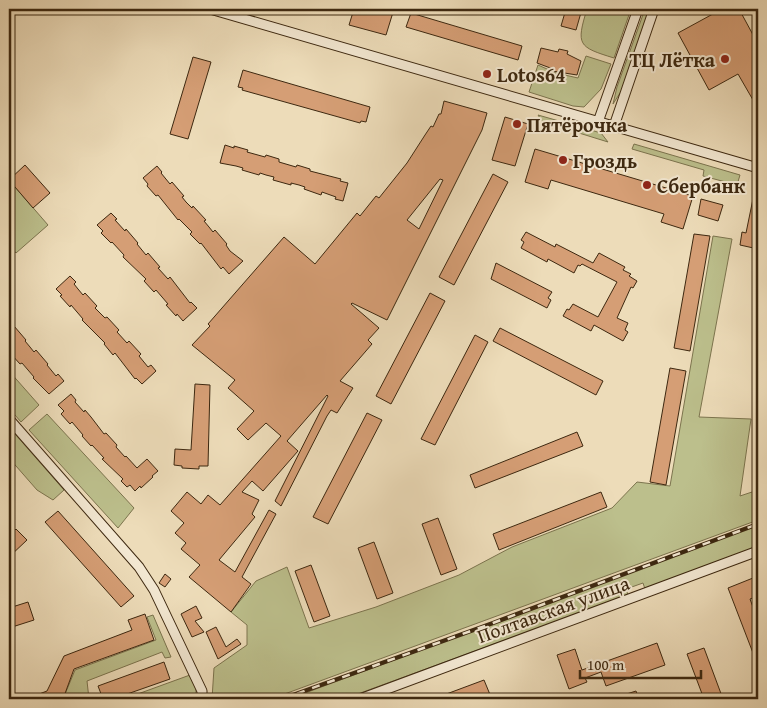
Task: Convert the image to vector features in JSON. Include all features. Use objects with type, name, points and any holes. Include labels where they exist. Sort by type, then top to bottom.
[{"type":"main road","points":[[210,9],[758,168]]},
{"type":"main road","points":[[598,122],[638,9]]},
{"type":"main road","points":[[614,126],[654,9]]},
{"type":"main road","points":[[9,419],[140,567],[154,590],[202,691],[202,699]]},
{"type":"main road","name":"Полтавская улица","points":[[360,699],[758,551]]},
{"type":"green space","points":[[587,9],[631,9],[614,58],[593,51],[583,43],[581,37]]},
{"type":"green space","points":[[645,9],[650,9],[622,90],[613,104],[617,87]]},
{"type":"green space","points":[[586,56],[611,64],[601,89],[584,107],[573,106],[529,92],[538,65],[556,73],[578,78]]},
{"type":"green space","points":[[538,115],[601,133],[608,142],[550,124],[548,130]]},
{"type":"green space","points":[[634,144],[740,175],[737,185],[703,176],[704,170],[632,149]]},
{"type":"green space","points":[[9,180],[48,225],[16,253],[9,245]]},
{"type":"green space","points":[[713,236],[732,239],[699,417],[751,419],[740,496],[758,490],[758,520],[271,699],[212,699],[214,668],[247,645],[247,625],[231,612],[256,581],[287,567],[309,628],[376,607],[459,575],[512,547],[612,508],[637,482],[670,486]]},
{"type":"green space","points":[[9,371],[39,405],[21,422],[9,408]]},
{"type":"green space","points":[[47,414],[134,508],[118,528],[29,430]]},
{"type":"green space","points":[[9,427],[64,490],[53,500],[37,490],[9,458]]},
{"type":"green space","points":[[758,525],[758,547],[645,589],[643,583],[626,589],[628,595],[344,699],[289,699]]},
{"type":"green space","points":[[153,615],[171,657],[165,658],[162,652],[87,681],[89,699],[63,699],[75,670],[156,640],[147,617]]},
{"type":"green space","points":[[190,675],[196,689],[196,699],[124,699]]},
{"type":"building","points":[[354,9],[394,9],[386,35],[349,25]]},
{"type":"building","points":[[566,9],[582,9],[576,30],[561,26]]},
{"type":"building","name":"ТЦ Лётка","points":[[722,9],[739,9],[758,44],[758,97],[753,100],[738,74],[709,90],[678,33]]},
{"type":"building","points":[[411,13],[522,46],[518,60],[406,27]]},
{"type":"building","points":[[541,48],[558,52],[559,49],[568,51],[567,54],[581,61],[577,75],[552,71],[553,69],[537,63]]},
{"type":"building","points":[[193,57],[211,62],[188,139],[170,134]]},
{"type":"building","points":[[243,70],[370,107],[366,122],[361,121],[360,123],[242,90],[243,88],[238,87]]},
{"type":"building","points":[[444,101],[487,113],[482,130],[387,320],[351,304],[379,328],[368,340],[372,344],[340,381],[353,388],[337,413],[331,410],[327,416],[281,506],[275,501],[327,395],[287,441],[298,451],[263,491],[252,481],[242,492],[259,500],[252,514],[255,517],[219,560],[235,572],[269,510],[276,514],[242,577],[251,584],[231,612],[189,577],[200,565],[181,549],[186,543],[175,533],[184,523],[171,511],[187,492],[201,504],[208,495],[220,505],[281,436],[266,423],[248,440],[237,429],[254,411],[228,388],[235,380],[192,345],[284,237],[315,264],[357,213],[360,216],[376,196],[379,198],[407,163],[431,126],[433,127],[439,114],[441,114]],"holes":[[[440,179],[443,180],[419,229],[407,220]]]},
{"type":"building","points":[[505,117],[528,124],[515,166],[492,160]]},
{"type":"building","points":[[225,145],[248,150],[247,152],[265,157],[266,155],[279,159],[279,162],[296,167],[297,165],[310,169],[310,171],[341,179],[340,181],[348,183],[343,201],[322,192],[321,195],[304,189],[305,187],[299,185],[291,183],[291,185],[273,180],[274,177],[260,173],[259,175],[242,170],[243,168],[220,163]]},
{"type":"building","points":[[535,149],[693,196],[683,229],[661,222],[664,214],[551,180],[548,189],[525,182]]},
{"type":"building","points":[[25,165],[50,193],[33,208],[9,180]]},
{"type":"building","points":[[157,166],[170,184],[172,182],[184,196],[182,197],[186,202],[192,208],[193,206],[206,220],[204,221],[213,232],[215,230],[227,244],[230,251],[243,261],[229,274],[223,267],[221,269],[201,243],[190,234],[192,232],[178,220],[158,195],[156,196],[147,186],[148,184],[143,178]]},
{"type":"building","points":[[493,174],[508,182],[454,285],[439,277]]},
{"type":"building","points":[[755,189],[758,189],[758,249],[740,245],[742,232],[746,233]]},
{"type":"building","points":[[701,199],[723,205],[718,221],[698,215]]},
{"type":"building","points":[[111,213],[117,219],[115,220],[138,243],[146,255],[148,253],[160,267],[158,268],[168,279],[170,277],[190,303],[197,308],[183,321],[166,305],[168,304],[156,290],[154,292],[144,281],[146,279],[123,257],[124,255],[112,242],[101,233],[103,231],[97,225]]},
{"type":"building","points":[[526,232],[555,247],[556,244],[593,263],[599,253],[625,267],[623,270],[631,274],[629,276],[637,281],[633,288],[631,287],[617,318],[628,323],[625,330],[628,332],[623,341],[594,325],[591,331],[563,316],[573,304],[598,317],[617,282],[582,264],[578,265],[574,273],[548,259],[547,262],[521,248],[524,242],[521,240]]},
{"type":"building","points":[[694,234],[710,236],[690,351],[674,348]]},
{"type":"building","points":[[496,263],[552,292],[548,298],[551,300],[547,308],[491,279]]},
{"type":"building","points":[[70,276],[76,282],[74,284],[83,295],[85,293],[97,306],[95,308],[119,330],[117,332],[127,343],[129,341],[141,354],[139,356],[148,367],[151,365],[156,371],[142,384],[135,379],[115,353],[113,355],[105,343],[82,320],[71,305],[70,307],[60,296],[62,295],[56,289]]},
{"type":"building","points":[[430,293],[445,301],[391,404],[376,396]]},
{"type":"building","points":[[9,324],[12,328],[14,326],[34,352],[36,350],[56,376],[58,374],[64,381],[49,394],[33,378],[22,363],[20,364],[11,354],[9,348]]},
{"type":"building","points":[[500,328],[603,381],[596,395],[493,341]]},
{"type":"building","points":[[475,335],[488,342],[435,445],[421,439]]},
{"type":"building","points":[[670,368],[686,371],[666,485],[650,482]]},
{"type":"building","points":[[195,384],[210,385],[208,466],[199,466],[199,469],[182,468],[182,466],[174,465],[175,449],[191,450]]},
{"type":"building","points":[[71,394],[76,400],[75,402],[84,412],[85,410],[104,434],[106,433],[117,445],[116,447],[137,468],[147,459],[158,471],[141,488],[140,486],[135,491],[130,485],[127,487],[121,481],[123,479],[102,459],[104,458],[82,436],[72,422],[70,424],[61,414],[64,411],[58,405]]},
{"type":"building","points":[[367,413],[382,420],[328,524],[313,517]]},
{"type":"building","points":[[577,432],[583,446],[475,488],[470,475]]},
{"type":"building","points":[[601,492],[607,507],[499,550],[493,534]]},
{"type":"building","points":[[58,511],[134,596],[121,607],[45,522]]},
{"type":"building","points":[[438,518],[457,569],[441,575],[422,524]]},
{"type":"building","points":[[16,529],[27,540],[9,557],[9,536]]},
{"type":"building","points":[[374,542],[393,593],[377,599],[358,548]]},
{"type":"building","points":[[311,565],[330,616],[314,622],[295,571]]},
{"type":"building","points":[[165,574],[171,579],[165,587],[159,583]]},
{"type":"building","points":[[758,576],[758,596],[750,599],[758,621],[758,666],[728,588]]},
{"type":"building","points":[[28,602],[34,620],[9,628],[9,608]]},
{"type":"building","points":[[196,606],[202,618],[195,621],[204,632],[192,637],[181,614]]},
{"type":"building","points":[[145,614],[154,640],[74,669],[63,699],[26,699],[47,691],[64,656],[132,630],[128,620]]},
{"type":"building","points":[[216,627],[226,647],[237,639],[241,644],[218,659],[206,632]]},
{"type":"building","points":[[657,643],[665,665],[606,686],[601,672],[585,678],[587,682],[569,689],[557,655],[575,649],[582,670]]},
{"type":"building","points":[[704,648],[723,699],[704,699],[687,654]]},
{"type":"building","points":[[164,662],[170,679],[113,699],[103,699],[98,686]]},
{"type":"building","points":[[484,680],[491,697],[485,699],[433,699]]},
{"type":"building","points":[[636,691],[639,699],[614,699],[614,698]]},
{"type":"railway","points":[[282,699],[758,524]]},
{"type":"place","name":"ТЦ Лётка","points":[[725,59]]},
{"type":"place","name":"Lotos64","points":[[487,74]]},
{"type":"place","name":"Пятёрочка","points":[[517,124]]},
{"type":"place","name":"Гроздь","points":[[563,160]]},
{"type":"place","name":"Сбербанк","points":[[647,185]]}]
